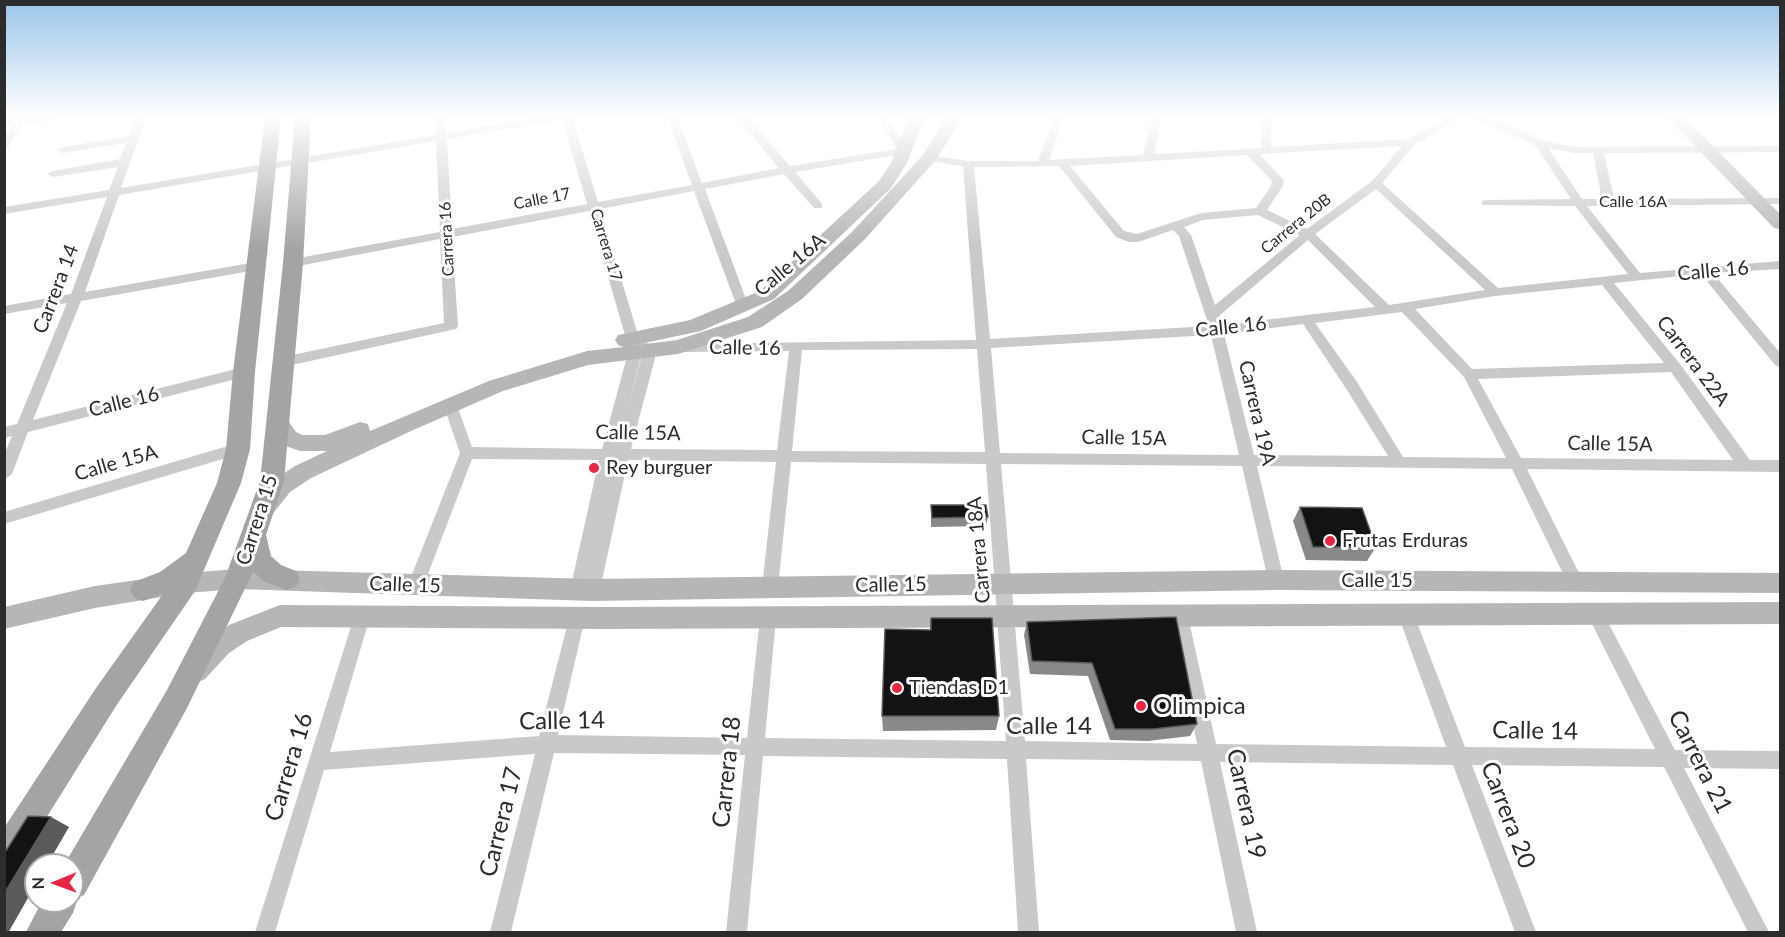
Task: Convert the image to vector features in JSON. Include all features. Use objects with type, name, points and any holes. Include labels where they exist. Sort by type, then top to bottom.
[{"type":"main road","name":"Carrera 15","points":[[4,857],[106,697],[186,583],[229,483],[238,449],[267,161]]},
{"type":"main road","name":"Carrera 15","points":[[84,861],[182,689],[238,579],[272,481],[293,263],[299,161]]},
{"type":"main road","points":[[254,536],[255,550],[261,563],[272,573],[287,579]]},
{"type":"main road","points":[[143,590],[181,573],[198,556]]},
{"type":"main road","points":[[44,933],[55,913]]},
{"type":"street","points":[[4,211],[299,161]]},
{"type":"street","name":"Carrera 16","points":[[284,362],[452,326],[443,161]]},
{"type":"street","name":"Carrera 17","points":[[580,161],[639,349]]},
{"type":"street","points":[[688,161],[743,307]]},
{"type":"street","points":[[780,161],[818,206]]},
{"type":"street","name":"Calle 17","points":[[293,263],[845,161]]},
{"type":"street","name":"Calle 16A","points":[[639,349],[767,295],[863,205],[893,173],[899,161]]},
{"type":"street","name":"Calle 16A","points":[[639,349],[678,347],[755,322],[781,306],[859,235],[927,161]]},
{"type":"street","points":[[947,161],[968,164],[1042,164],[1095,161]]},
{"type":"street","points":[[1259,161],[1278,180],[1277,186],[1260,211]]},
{"type":"street","name":"Carrera 20B","points":[[1212,315],[1308,234],[1376,183],[1395,161]]},
{"type":"street","points":[[1551,161],[1579,203],[1638,278]]},
{"type":"street","points":[[1600,161],[1609,203]]},
{"type":"street","points":[[1718,161],[1780,224]]},
{"type":"street","points":[[53,174],[125,162]]},
{"type":"street","name":"Carrera 14","points":[[4,474],[76,298],[125,162]]},
{"type":"street","points":[[1062,163],[1120,234],[1138,238],[1201,217],[1260,211],[1308,234],[1386,310]]},
{"type":"street","name":"Carrera 18A","points":[[968,164],[1007,616],[1028,933]]},
{"type":"street","points":[[1376,183],[1495,292]]},
{"type":"street","name":"Calle 16A","points":[[1486,203],[1780,201]]},
{"type":"street","name":"Carrera 19A","points":[[1176,226],[1185,235],[1217,330],[1246,461],[1276,580]]},
{"type":"street","name":"Calle 16","points":[[678,347],[796,348],[984,344],[1217,330],[1386,310],[1495,292],[1704,270],[1780,265]]},
{"type":"street","points":[[4,310],[256,266]]},
{"type":"street","points":[[1704,270],[1780,362]]},
{"type":"street","name":"Carrera 22A","points":[[1606,282],[1675,367],[1746,466]]},
{"type":"street","points":[[1405,307],[1469,374],[1518,464],[1575,581]]},
{"type":"street","points":[[1306,319],[1352,386],[1399,462]]},
{"type":"street","points":[[279,425],[282,432],[294,442],[327,443],[462,384],[533,357],[579,345],[639,349]]},
{"type":"street","points":[[770,587],[782,456],[796,348]]},
{"type":"street","points":[[262,510],[282,486],[303,472],[450,404],[541,370],[586,358],[639,349]]},
{"type":"street","points":[[605,618],[597,615],[585,590],[639,349]]},
{"type":"street","points":[[1469,374],[1675,367]]},
{"type":"street","name":"Calle 16","points":[[4,433],[244,372]]},
{"type":"street","points":[[415,587],[467,453],[450,404]]},
{"type":"street","name":"Calle 15A","points":[[4,518],[238,449]]},
{"type":"street","name":"Calle 15A","points":[[467,453],[1780,466]]},
{"type":"street","name":"Calle 15","points":[[4,618],[95,597],[186,583],[238,579],[287,579],[415,587],[585,590],[1276,580],[1780,583]]},
{"type":"street","name":"Calle 15","points":[[182,689],[204,660],[220,645],[280,616],[768,618],[1780,614]]},
{"type":"street","name":"Carrera 20","points":[[1406,615],[1525,933]]},
{"type":"street","name":"Carrera 21","points":[[1595,615],[1760,933]]},
{"type":"street","name":"Carrera 16","points":[[265,933],[362,616]]},
{"type":"street","name":"Carrera 19","points":[[1180,616],[1246,933]]},
{"type":"street","name":"Carrera 17","points":[[501,933],[577,618]]},
{"type":"street","name":"Carrera 18","points":[[736,933],[768,618]]},
{"type":"street","name":"Calle 14","points":[[317,762],[546,744],[1780,760]]},
{"type":"building","points":[[931,505],[986,505],[988,517],[932,518]]},
{"type":"building","points":[[1300,507],[1362,508],[1376,547],[1313,547]]},
{"type":"building","name":"Olimpica","points":[[1176,617],[1197,724],[1153,729],[1115,729],[1092,663],[1032,661],[1027,622]]},
{"type":"building","points":[[931,618],[992,618],[999,716],[882,716],[885,629],[931,630]]},
{"type":"building","points":[[28,816],[51,817],[29,853],[24,853],[24,861],[4,894],[4,854]]},
{"type":"place","name":"Rey burguer","points":[[594,468]]},
{"type":"place","name":"Frutas Erduras","points":[[1330,541]]},
{"type":"place","name":"Tiendas D1","points":[[897,688]]},
{"type":"place","name":"Olimpica","points":[[1141,706]]}]
